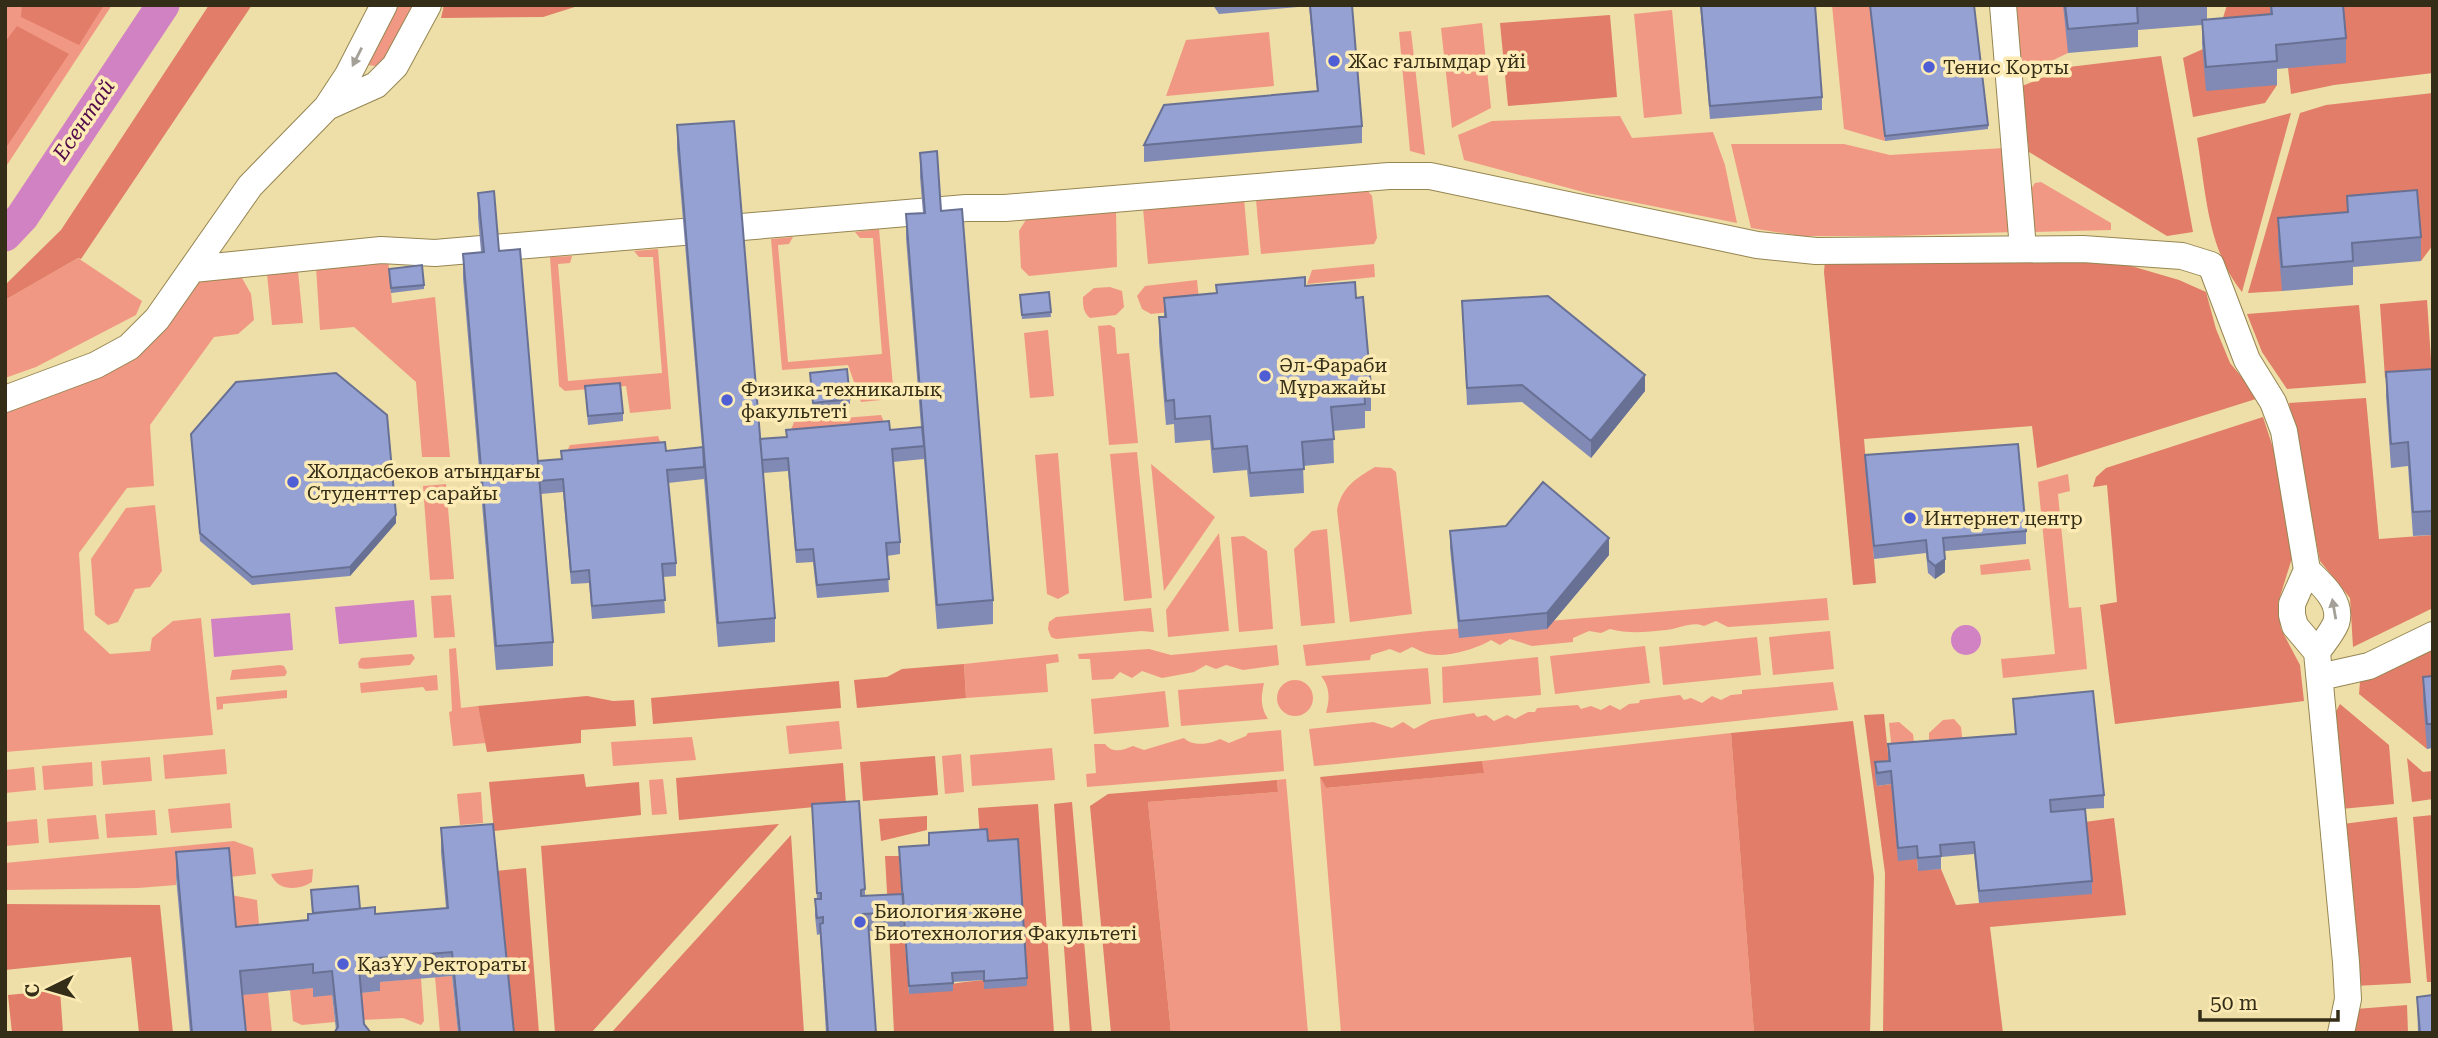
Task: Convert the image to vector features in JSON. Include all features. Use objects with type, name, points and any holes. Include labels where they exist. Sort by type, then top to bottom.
[{"type":"street","points":[[5,399],[96,365],[129,348],[157,319],[250,186],[327,107],[348,75],[384,5]]},
{"type":"street","points":[[327,107],[376,85],[395,66],[428,5]]},
{"type":"street","points":[[2003,5],[2023,249]]},
{"type":"street","points":[[193,269],[381,250],[435,253],[966,208],[1005,208],[1403,176],[1430,176],[1757,245],[1816,251],[2083,248],[2182,257],[2211,265],[2246,360],[2273,402],[2284,431],[2307,570],[2292,604],[2292,615],[2295,626],[2318,665],[2346,962],[2348,999],[2341,1033]]},
{"type":"street","points":[[2307,570],[2333,598],[2337,610],[2336,622],[2318,665]]},
{"type":"street","points":[[2318,665],[2369,666],[2433,635]]},
{"type":"shaded area","points":[[5,5],[112,5],[5,168]]},
{"type":"shaded area","points":[[22,5],[104,5],[79,45],[21,17]]},
{"type":"shaded area","points":[[209,5],[252,5],[81,259],[78,258],[5,300],[5,285],[61,230]]},
{"type":"shaded area","points":[[397,5],[416,5],[383,67],[367,65]]},
{"type":"shaded area","points":[[444,5],[581,5],[543,17],[441,18]]},
{"type":"shaded area","points":[[1832,5],[1870,5],[1885,141],[1844,129]]},
{"type":"shaded area","points":[[2014,5],[2070,5],[2068,53],[2022,75]]},
{"type":"shaded area","points":[[2227,5],[2433,5],[2433,73],[2334,85],[2291,94],[2288,68],[2215,43]]},
{"type":"shaded area","points":[[1672,10],[1682,114],[1644,118],[1634,14]]},
{"type":"shaded area","points":[[1610,15],[1617,97],[1508,106],[1500,23]]},
{"type":"shaded area","points":[[1482,23],[1491,108],[1452,128],[1441,28]]},
{"type":"shaded area","points":[[17,26],[69,54],[5,149],[5,42]]},
{"type":"shaded area","points":[[1411,31],[1425,155],[1410,151],[1399,32]]},
{"type":"shaded area","points":[[1269,32],[1274,86],[1166,96],[1186,40]]},
{"type":"shaded area","points":[[2203,49],[2277,85],[2265,103],[2193,117],[2183,58]]},
{"type":"shaded area","points":[[2161,56],[2193,232],[2167,236],[2029,152],[2022,86],[2069,67]]},
{"type":"shaded area","points":[[2433,93],[2433,245],[2421,261],[2417,214],[2282,291],[2248,293],[2300,113],[2326,105]]},
{"type":"shaded area","points":[[2291,113],[2242,292],[2221,257],[2215,238],[2197,138]]},
{"type":"shaded area","points":[[1620,116],[1632,138],[1713,132],[1725,165],[1737,223],[1587,193],[1464,160],[1458,135],[1492,121]]},
{"type":"shaded area","points":[[1731,144],[1844,144],[1890,155],[2004,148],[2013,232],[1801,236],[1751,228]]},
{"type":"shaded area","points":[[2041,182],[2111,223],[2111,230],[2033,232],[2030,190],[2035,183]]},
{"type":"shaded area","points":[[1367,190],[1372,196],[1377,238],[1374,244],[1261,254],[1256,200]]},
{"type":"shaded area","points":[[1244,199],[1249,255],[1148,264],[1143,208]]},
{"type":"shaded area","points":[[1116,210],[1117,267],[1029,276],[1021,268],[1019,231],[1027,218]]},
{"type":"shaded area","points":[[879,229],[893,386],[881,400],[861,402],[848,365],[782,370],[771,239],[793,237],[789,244],[778,245],[788,362],[882,354],[873,238],[860,238],[855,232]]},
{"type":"shaded area","points":[[658,249],[671,409],[630,413],[626,386],[565,391],[559,386],[550,257],[572,256],[570,263],[558,264],[568,381],[662,373],[653,257],[639,257],[634,251]]},
{"type":"shaded area","points":[[78,258],[142,301],[136,315],[36,367],[5,378],[5,300]]},
{"type":"shaded area","points":[[388,258],[392,303],[435,297],[450,457],[422,457],[416,382],[354,327],[320,330],[316,267]]},
{"type":"shaded area","points":[[1825,260],[2121,263],[2179,280],[2206,292],[2216,329],[2230,363],[2259,398],[2037,468],[2032,426],[1864,439],[1876,583],[1853,585]]},
{"type":"shaded area","points":[[1374,264],[1375,277],[1307,284],[1312,270]]},
{"type":"shaded area","points":[[298,271],[303,323],[272,325],[267,274]]},
{"type":"shaded area","points":[[210,278],[242,278],[251,294],[254,320],[238,334],[214,337],[150,425],[154,486],[127,488],[79,553],[84,630],[110,654],[150,651],[152,638],[173,621],[201,618],[213,735],[5,752],[5,410],[99,374],[190,285]]},
{"type":"shaded area","points":[[1197,280],[1200,309],[1151,314],[1142,309],[1137,296],[1145,286]]},
{"type":"shaded area","points":[[1110,287],[1122,291],[1124,307],[1116,315],[1090,318],[1084,309],[1083,297],[1094,288]]},
{"type":"shaded area","points":[[2427,300],[2432,375],[2385,378],[2380,304]]},
{"type":"shaded area","points":[[2359,305],[2366,383],[2287,389],[2262,352],[2247,314]]},
{"type":"shaded area","points":[[1110,325],[1115,328],[1117,354],[1129,353],[1138,443],[1109,445],[1098,326]]},
{"type":"shaded area","points":[[1048,330],[1054,396],[1030,398],[1024,333]]},
{"type":"shaded area","points":[[2366,398],[2379,539],[2433,535],[2433,608],[2353,647],[2350,598],[2320,561],[2289,403]]},
{"type":"shaded area","points":[[881,415],[889,434],[786,443],[794,422]]},
{"type":"shaded area","points":[[2263,417],[2277,460],[2292,558],[2278,603],[2281,629],[2300,665],[2304,701],[2115,724],[2100,605],[2117,602],[2107,485],[2093,487],[2096,477],[2106,468]]},
{"type":"shaded area","points":[[658,436],[665,455],[561,464],[570,445]]},
{"type":"shaded area","points":[[1137,452],[1152,598],[1124,601],[1110,454]]},
{"type":"shaded area","points":[[1058,453],[1069,593],[1058,599],[1047,594],[1035,455]]},
{"type":"shaded area","points":[[1151,464],[1215,517],[1164,591]]},
{"type":"shaded area","points":[[1375,467],[1391,468],[1396,472],[1412,614],[1350,622],[1337,510],[1342,495],[1350,484]]},
{"type":"shaded area","points":[[2068,474],[2070,491],[2058,494],[2069,608],[2081,607],[2087,669],[2003,678],[2001,659],[2055,654],[2038,482]]},
{"type":"shaded area","points":[[446,484],[454,579],[430,580],[423,486]]},
{"type":"shaded area","points":[[155,505],[162,571],[150,587],[135,589],[118,622],[108,625],[95,615],[91,559],[126,508]]},
{"type":"shaded area","points":[[1327,529],[1335,623],[1301,626],[1294,549],[1312,531]]},
{"type":"shaded area","points":[[1219,533],[1229,631],[1168,637],[1166,610]]},
{"type":"shaded area","points":[[1244,536],[1267,551],[1273,629],[1239,632],[1231,537]]},
{"type":"shaded area","points":[[2029,559],[2031,570],[1981,575],[1980,565]]},
{"type":"shaded area","points":[[451,595],[455,637],[434,638],[431,596]]},
{"type":"shaded area","points":[[1827,598],[1829,620],[1728,627],[1716,621],[1704,626],[1690,625],[1645,632],[1610,629],[1601,633],[1589,631],[1573,638],[1573,642],[1532,646],[1510,639],[1500,645],[1491,640],[1443,655],[1412,647],[1400,653],[1390,649],[1371,655],[1370,660],[1306,666],[1303,645],[1428,631]]},
{"type":"shaded area","points":[[414,600],[417,637],[339,644],[335,607]]},
{"type":"shaded area","points":[[1151,608],[1154,632],[1056,639],[1051,637],[1048,629],[1049,622],[1056,617]]},
{"type":"shaded area","points":[[290,613],[293,650],[214,657],[211,619]]},
{"type":"shaded area","points":[[1966,625],[1977,629],[1981,640],[1977,651],[1966,655],[1955,651],[1951,640],[1955,629]]},
{"type":"shaded area","points":[[1830,631],[1834,669],[1773,675],[1769,637]]},
{"type":"shaded area","points":[[1757,637],[1761,675],[1663,685],[1659,647]]},
{"type":"shaded area","points":[[1277,645],[1279,665],[1243,670],[1226,665],[1216,669],[1206,665],[1194,672],[1162,678],[1142,671],[1132,678],[1120,672],[1113,679],[1092,680],[1090,659],[1079,659],[1078,654],[1149,649],[1171,655]]},
{"type":"shaded area","points":[[1645,646],[1650,683],[1555,694],[1550,656]]},
{"type":"shaded area","points":[[456,648],[461,708],[478,706],[486,743],[453,746],[449,712],[452,711],[449,649]]},
{"type":"shaded area","points":[[2433,648],[2433,700],[2427,749],[2359,694],[2360,682]]},
{"type":"shaded area","points":[[412,654],[415,658],[410,665],[359,668],[361,658]]},
{"type":"shaded area","points":[[1058,654],[1059,662],[1046,664],[1048,692],[966,698],[964,664]]},
{"type":"shaded area","points":[[1538,657],[1541,695],[1443,703],[1442,667]]},
{"type":"shaded area","points":[[964,664],[966,698],[857,708],[854,680],[887,677],[902,669]]},
{"type":"shaded area","points":[[284,666],[287,672],[285,676],[230,680],[232,670]]},
{"type":"shaded area","points":[[1428,668],[1431,704],[1326,713],[1328,693],[1321,676]]},
{"type":"shaded area","points":[[437,675],[438,690],[426,691],[423,687],[361,693],[360,683]]},
{"type":"shaded area","points":[[1295,680],[1308,685],[1313,698],[1308,711],[1295,716],[1282,711],[1277,698],[1282,685]]},
{"type":"shaded area","points":[[839,681],[841,708],[653,724],[651,698]]},
{"type":"shaded area","points":[[1833,682],[1838,710],[1337,764],[1314,766],[1309,729],[1373,722],[1392,728],[1403,722],[1414,729],[1431,720],[1474,713],[1477,717],[1486,715],[1494,721],[1507,715],[1515,719],[1528,712],[1535,712],[1537,708],[1578,705],[1581,709],[1591,706],[1601,710],[1610,705],[1620,710],[1629,704],[1639,703],[1640,700],[1680,695],[1684,700],[1691,698],[1702,703],[1712,696],[1721,700],[1742,694],[1742,690]]},
{"type":"shaded area","points":[[1264,683],[1262,701],[1268,719],[1181,726],[1178,690]]},
{"type":"shaded area","points":[[287,690],[287,698],[223,704],[223,709],[217,710],[216,697]]},
{"type":"shaded area","points":[[1165,691],[1169,727],[1094,734],[1091,699]]},
{"type":"shaded area","points":[[587,696],[613,701],[634,700],[636,726],[581,730],[581,743],[487,752],[478,706]]},
{"type":"shaded area","points":[[2340,704],[2389,745],[2394,804],[2341,809],[2334,715]]},
{"type":"shaded area","points":[[1884,714],[1890,774],[1876,775],[1877,786],[1891,784],[1917,859],[1918,870],[1941,869],[1956,905],[1979,903],[2085,822],[2114,818],[2126,915],[1990,927],[2003,1033],[1883,1033],[1885,873],[1864,715]]},
{"type":"shaded area","points":[[1954,719],[1961,727],[1963,745],[1892,752],[1889,723],[1899,722],[1913,734],[1914,742],[1929,741],[1929,733],[1943,720]]},
{"type":"shaded area","points":[[839,721],[842,749],[789,754],[786,726]]},
{"type":"shaded area","points":[[1853,721],[1874,877],[1870,1033],[1754,1033],[1731,733]]},
{"type":"shaded area","points":[[1281,730],[1284,771],[1087,787],[1086,774],[1096,773],[1094,744],[1105,744],[1115,750],[1133,746],[1144,750],[1184,738],[1197,744],[1220,739],[1229,743],[1248,733]]},
{"type":"shaded area","points":[[1731,733],[1754,1033],[1341,1033],[1320,777],[1326,788],[1483,773],[1482,761]]},
{"type":"shaded area","points":[[692,737],[696,760],[613,766],[611,742]]},
{"type":"shaded area","points":[[1052,748],[1055,780],[972,786],[970,755]]},
{"type":"shaded area","points":[[225,749],[227,774],[165,779],[163,755]]},
{"type":"shaded area","points":[[961,754],[964,792],[945,794],[942,756]]},
{"type":"shaded area","points":[[935,756],[938,795],[863,801],[860,762]]},
{"type":"shaded area","points":[[150,757],[152,781],[103,785],[101,761]]},
{"type":"shaded area","points":[[2407,758],[2423,772],[2433,771],[2433,799],[2412,802]]},
{"type":"shaded area","points":[[1482,761],[1484,773],[1326,788],[1320,777]]},
{"type":"shaded area","points":[[92,762],[93,786],[44,790],[42,766]]},
{"type":"shaded area","points":[[843,763],[846,804],[679,820],[676,778]]},
{"type":"shaded area","points":[[34,767],[36,790],[5,793],[5,770]]},
{"type":"shaded area","points":[[584,774],[586,787],[639,782],[641,815],[494,831],[489,782]]},
{"type":"shaded area","points":[[663,779],[667,814],[652,815],[649,780]]},
{"type":"shaded area","points":[[1286,779],[1308,1033],[1171,1033],[1148,802],[1278,792],[1277,780]]},
{"type":"shaded area","points":[[1277,780],[1278,792],[1148,802],[1171,1033],[1111,1033],[1090,806],[1108,794]]},
{"type":"shaded area","points":[[481,792],[483,823],[460,825],[457,794]]},
{"type":"shaded area","points":[[1072,802],[1092,1033],[1070,1033],[1054,804]]},
{"type":"shaded area","points":[[230,803],[232,828],[171,833],[168,809]]},
{"type":"shaded area","points":[[1038,804],[1054,1033],[894,1033],[889,930],[904,929],[909,994],[984,980],[985,989],[988,850],[980,839],[978,808]]},
{"type":"shaded area","points":[[155,810],[157,835],[107,838],[105,814]]},
{"type":"shaded area","points":[[96,815],[99,839],[49,843],[47,819]]},
{"type":"shaded area","points":[[2433,815],[2433,982],[2427,982],[2413,817]]},
{"type":"shaded area","points":[[927,816],[927,830],[881,841],[879,819]]},
{"type":"shaded area","points":[[2397,817],[2411,983],[2355,986],[2343,824]]},
{"type":"shaded area","points":[[37,819],[39,843],[5,846],[5,822]]},
{"type":"shaded area","points":[[779,824],[591,1033],[555,1033],[541,846]]},
{"type":"shaded area","points":[[791,835],[804,1033],[611,1033]]},
{"type":"shaded area","points":[[234,841],[253,848],[256,874],[176,877],[176,885],[138,888],[5,890],[5,863]]},
{"type":"shaded area","points":[[885,856],[899,856],[903,911],[888,911]]},
{"type":"shaded area","points":[[526,868],[539,1033],[512,1033],[496,871]]},
{"type":"shaded area","points":[[313,869],[312,882],[294,888],[278,884],[271,874]]},
{"type":"shaded area","points":[[231,895],[257,900],[261,949],[236,952]]},
{"type":"shaded area","points":[[5,904],[160,905],[173,1033],[139,1033],[131,957],[5,970]]},
{"type":"shaded area","points":[[452,976],[458,1033],[440,1033],[435,977]]},
{"type":"shaded area","points":[[421,978],[424,1021],[421,1025],[403,1018],[362,1020],[359,993],[380,991],[379,982]]},
{"type":"shaded area","points":[[313,988],[332,995],[335,1022],[302,1025],[293,1021],[290,990]]},
{"type":"shaded area","points":[[60,990],[63,1033],[12,1033],[8,995]]},
{"type":"shaded area","points":[[268,992],[272,1033],[244,1033],[240,995]]},
{"type":"shaded area","points":[[2407,1005],[2408,1033],[2350,1033],[2356,1009]]},
{"type":"building","name":"Жас ғалымдар үйі","points":[[1310,5],[1352,5],[1362,126],[1144,145],[1164,105],[1318,91]]},
{"type":"building","points":[[1701,5],[1815,5],[1822,97],[1710,106]]},
{"type":"building","name":"Тенис Корты","points":[[1870,5],[1974,5],[1988,125],[1885,136]]},
{"type":"building","points":[[2065,5],[2149,5],[2137,6],[2138,23],[2068,29]]},
{"type":"building","points":[[2271,5],[2343,5],[2346,38],[2276,45],[2277,61],[2206,67],[2202,20],[2272,14]]},
{"type":"building","name":"Физика-техникалық факультеті","points":[[734,121],[775,618],[718,623],[677,125]]},
{"type":"building","points":[[937,151],[941,211],[962,209],[993,600],[937,605],[906,214],[925,213],[920,153]]},
{"type":"building","points":[[2417,190],[2421,237],[2352,243],[2353,261],[2282,267],[2278,218],[2348,212],[2347,196]]},
{"type":"building","points":[[494,191],[499,251],[520,249],[553,642],[496,646],[463,254],[484,252],[478,193]]},
{"type":"building","points":[[422,265],[424,285],[391,288],[389,269]]},
{"type":"building","name":"Әл-Фараби Мұражайы","points":[[1305,277],[1305,286],[1355,282],[1356,298],[1363,297],[1371,387],[1364,387],[1365,404],[1331,407],[1334,439],[1302,442],[1304,469],[1250,473],[1247,446],[1213,449],[1210,416],[1175,419],[1174,400],[1166,401],[1159,317],[1166,317],[1164,298],[1217,293],[1216,285]]},
{"type":"building","points":[[1049,292],[1051,312],[1022,315],[1020,295]]},
{"type":"building","points":[[1548,296],[1645,375],[1591,441],[1522,385],[1467,388],[1462,301]]},
{"type":"building","points":[[847,369],[850,399],[813,403],[810,373]]},
{"type":"building","points":[[2433,369],[2433,511],[2413,512],[2408,442],[2391,444],[2386,372]]},
{"type":"building","name":"Жолдасбеков атындағы Студенттер сарайы","points":[[336,373],[387,415],[396,515],[350,567],[252,577],[200,533],[191,434],[236,382]]},
{"type":"building","points":[[620,383],[623,413],[588,416],[585,386]]},
{"type":"building","points":[[889,421],[890,430],[922,427],[924,446],[892,449],[900,542],[886,543],[889,579],[817,585],[813,549],[796,550],[788,458],[762,460],[760,439],[787,437],[786,430]]},
{"type":"building","points":[[665,442],[666,451],[703,447],[704,467],[667,470],[676,563],[662,564],[665,600],[592,606],[589,570],[571,572],[563,479],[539,481],[538,461],[562,459],[561,451]]},
{"type":"building","points":[[2018,444],[2026,531],[1943,538],[1945,559],[1935,566],[1928,560],[1926,540],[1874,546],[1865,455]]},
{"type":"building","points":[[1543,482],[1609,538],[1547,613],[1459,621],[1450,531],[1506,526]]},
{"type":"building","points":[[2433,676],[2433,724],[2427,724],[2423,677]]},
{"type":"building","points":[[2093,691],[2104,795],[2050,800],[2051,812],[2085,809],[2092,881],[1979,891],[1974,842],[1940,845],[1941,856],[1918,858],[1917,846],[1898,848],[1891,771],[1877,773],[1875,762],[1890,761],[1888,744],[2016,734],[2013,699]]},
{"type":"building","name":"Биология және Биотехнология Факультеті","points":[[859,801],[865,889],[861,890],[861,896],[903,894],[904,912],[863,914],[863,921],[868,921],[876,1033],[828,1033],[820,924],[823,923],[823,917],[817,918],[815,899],[821,899],[821,893],[817,893],[812,804]]},
{"type":"building","points":[[493,824],[514,1033],[460,1033],[452,952],[379,958],[380,967],[359,969],[364,1024],[371,1033],[334,1033],[338,1027],[332,971],[313,973],[313,964],[240,971],[246,1033],[192,1033],[176,852],[229,848],[236,927],[308,920],[308,914],[375,907],[375,914],[448,908],[441,828]]},
{"type":"building","points":[[987,829],[988,841],[1018,839],[1027,978],[984,981],[984,971],[952,973],[953,983],[909,986],[899,847],[929,845],[929,833]]},
{"type":"building","points":[[358,886],[360,909],[313,913],[311,890]]},
{"type":"building","points":[[2433,995],[2433,1033],[2420,1033],[2417,997]]},
{"type":"waterway","name":"Есентай","points":[[5,235],[22,217],[163,5]]},
{"type":"place","name":"Жас ғалымдар үйі","points":[[1334,61]]},
{"type":"place","name":"Тенис Корты","points":[[1929,67]]},
{"type":"place","name":"Әл-Фараби Мұражайы","points":[[1265,376]]},
{"type":"place","name":"Физика-техникалық факультеті","points":[[727,400]]},
{"type":"place","name":"Жолдасбеков атындағы Студенттер сарайы","points":[[293,482]]},
{"type":"place","name":"Интернет центр","points":[[1910,518]]},
{"type":"place","name":"Биология және Биотехнология Факультеті","points":[[860,922]]},
{"type":"place","name":"ҚазҰУ Ректораты","points":[[343,964]]}]
